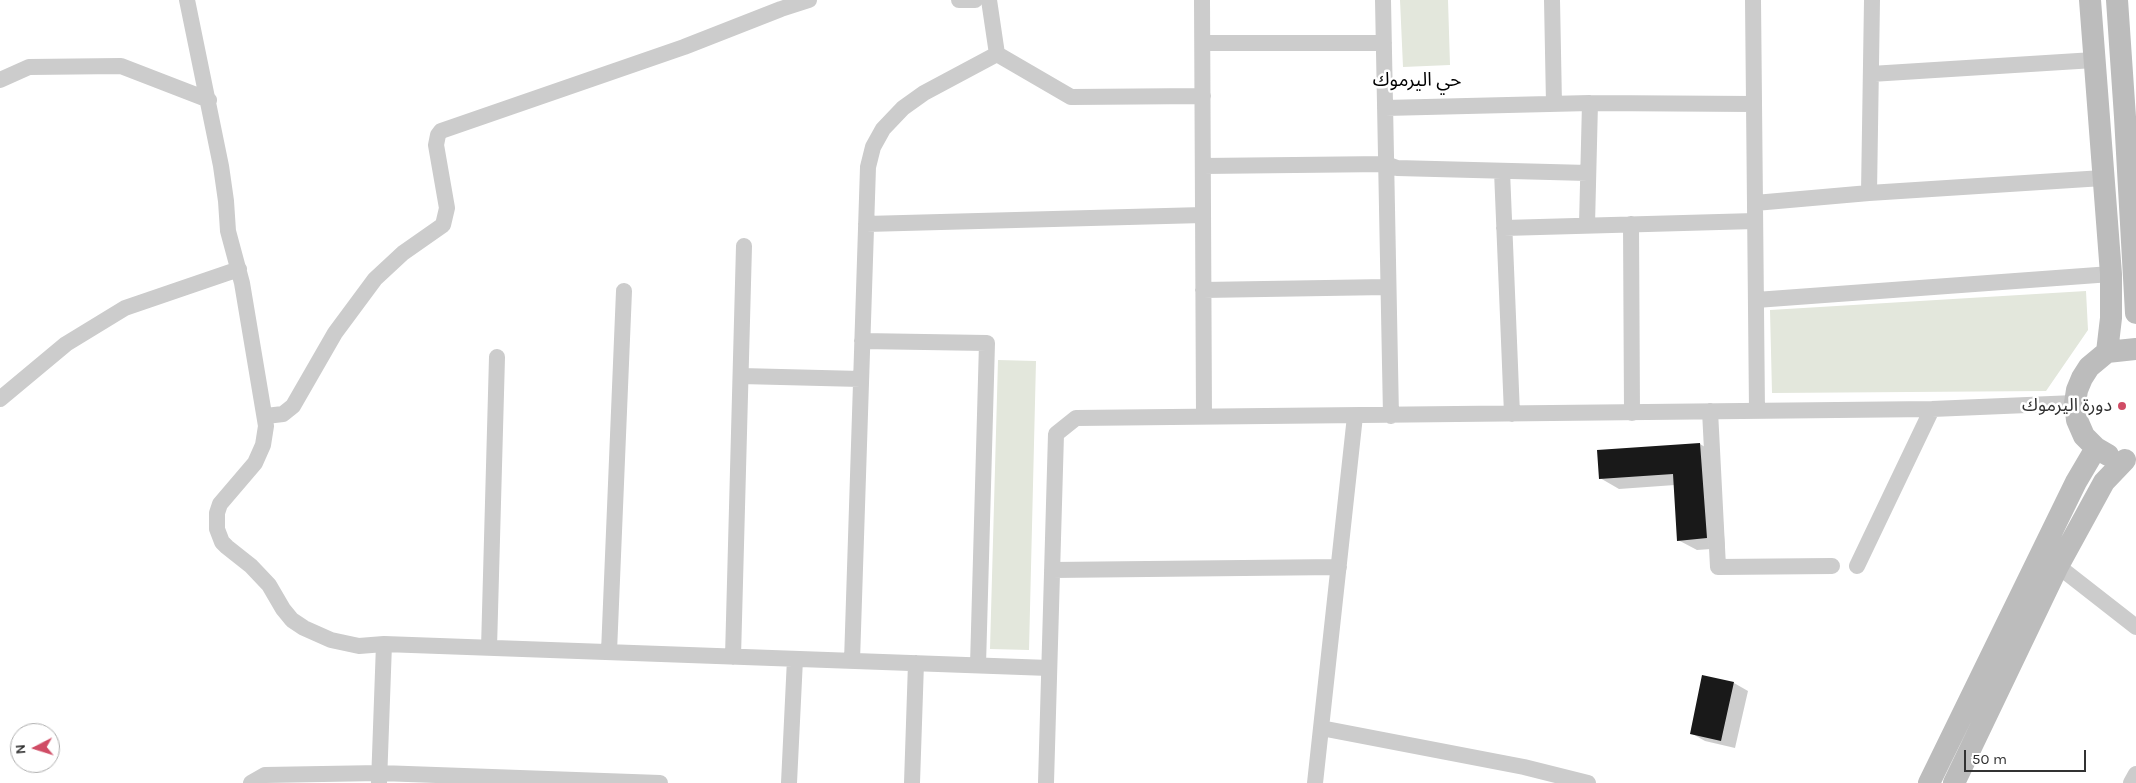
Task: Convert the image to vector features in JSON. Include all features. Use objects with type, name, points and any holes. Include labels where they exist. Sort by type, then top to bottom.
[{"type":"street","points":[[187,0],[209,100],[224,184],[228,231],[239,270],[266,416],[263,445],[256,463],[220,504],[216,522],[219,535],[227,547],[261,575],[283,610],[292,620],[304,628],[344,644],[359,646],[384,644],[1049,668]]},
{"type":"street","points":[[266,416],[283,414],[293,406],[335,333],[375,279],[403,253],[443,225],[447,208],[436,145],[441,131],[684,47],[809,0]]},
{"type":"street","points":[[959,0],[975,0]]},
{"type":"street","points":[[989,0],[997,54]]},
{"type":"street","points":[[1202,0],[1204,416]]},
{"type":"street","points":[[1383,0],[1387,287],[1391,416]]},
{"type":"street","points":[[1552,0],[1554,104]]},
{"type":"street","points":[[1753,0],[1757,410]]},
{"type":"street","points":[[1869,193],[1872,0]]},
{"type":"street","points":[[2090,0],[2111,274],[2111,318],[2107,352]]},
{"type":"street","points":[[2116,0],[2131,117],[2136,313]]},
{"type":"street","points":[[1202,43],[1384,43]]},
{"type":"street","points":[[997,54],[1071,97],[1202,96]]},
{"type":"street","points":[[852,661],[868,168],[873,147],[883,128],[903,108],[924,93],[997,54]]},
{"type":"street","points":[[1870,74],[2094,60]]},
{"type":"street","points":[[0,80],[29,67],[121,66],[209,100]]},
{"type":"street","points":[[1385,108],[1590,102],[1754,104]]},
{"type":"street","points":[[1587,225],[1590,102]]},
{"type":"street","points":[[1203,166],[1386,164],[1397,168],[1588,173]]},
{"type":"street","points":[[1502,171],[1512,414]]},
{"type":"street","points":[[1755,203],[1869,193],[2103,178]]},
{"type":"street","points":[[866,224],[1203,215]]},
{"type":"street","points":[[1504,228],[1755,221]]},
{"type":"street","points":[[1631,224],[1632,413]]},
{"type":"street","points":[[733,656],[744,246]]},
{"type":"street","points":[[0,399],[66,344],[125,308],[239,270]]},
{"type":"street","points":[[1756,300],[2111,274]]},
{"type":"street","points":[[1204,290],[1387,287]]},
{"type":"street","points":[[609,652],[624,292]]},
{"type":"street","points":[[862,341],[988,343],[978,665]]},
{"type":"street","points":[[2131,460],[2110,456],[2096,448],[2084,436],[2075,404],[2077,390],[2089,367],[2107,352],[2136,349]]},
{"type":"street","points":[[489,648],[497,357]]},
{"type":"street","points":[[741,376],[861,379]]},
{"type":"street","points":[[1046,783],[1056,434],[1076,418],[1632,413],[2075,404]]},
{"type":"street","points":[[1857,566],[1932,408]]},
{"type":"street","points":[[1710,411],[1718,567],[1832,566]]},
{"type":"street","points":[[1314,783],[1355,416]]},
{"type":"street","points":[[1929,783],[2076,482],[2096,448]]},
{"type":"street","points":[[1954,783],[2058,566],[2104,482],[2131,460]]},
{"type":"street","points":[[2058,566],[2136,627]]},
{"type":"street","points":[[1052,570],[1339,567]]},
{"type":"street","points":[[380,778],[384,644]]},
{"type":"street","points":[[789,783],[794,659]]},
{"type":"street","points":[[912,783],[916,663]]},
{"type":"street","points":[[1321,728],[1524,767],[1588,783]]},
{"type":"street","points":[[2131,783],[2136,774]]},
{"type":"street","points":[[250,783],[265,775],[660,783]]},
{"type":"shaded area","points":[[1400,0],[1448,0],[1450,65],[1403,67]]},
{"type":"shaded area","points":[[2086,291],[2088,330],[2046,391],[1772,393],[1770,310]]},
{"type":"shaded area","points":[[998,360],[1036,361],[1029,650],[990,649]]},
{"type":"building","points":[[1700,443],[1707,538],[1677,541],[1673,474],[1599,479],[1597,450]]},
{"type":"building","points":[[1702,675],[1734,682],[1721,741],[1690,734]]},
{"type":"place","name":"دورة اليرموك","points":[[2122,406]]},
{"type":"district","name":"حي اليرموك","points":[[1417,81]]}]
